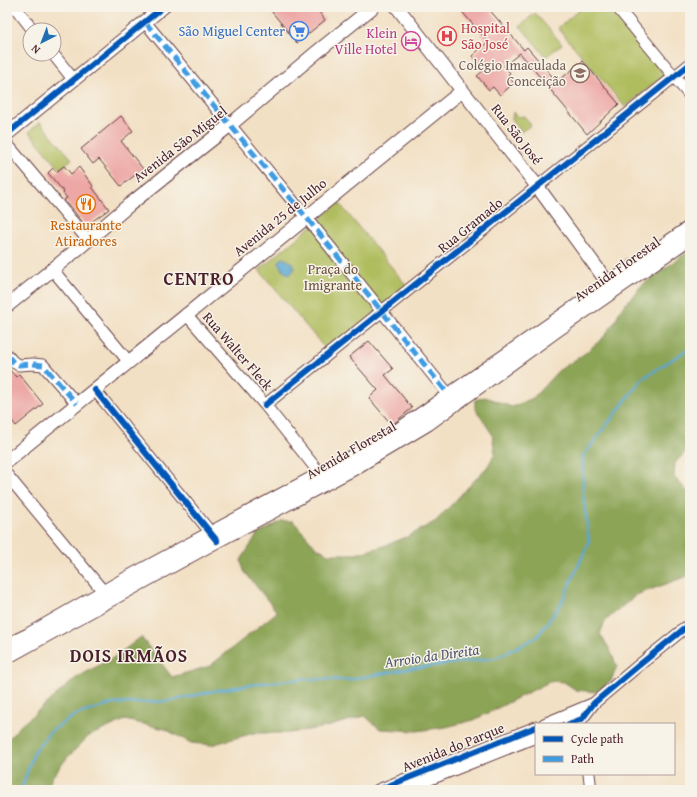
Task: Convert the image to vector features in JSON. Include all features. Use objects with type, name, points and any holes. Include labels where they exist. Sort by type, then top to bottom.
[{"type":"main road","points":[[7,134],[163,7]]},
{"type":"main road","name":"Avenida São Miguel","points":[[7,306],[373,7]]},
{"type":"main road","name":"Rua São José","points":[[397,7],[537,186],[608,283]]},
{"type":"main road","name":"Avenida 25 de Julho","points":[[7,461],[462,91]]},
{"type":"main road","name":"Avenida Florestal","points":[[7,657],[134,580],[324,478],[420,416],[448,394],[690,227]]},
{"type":"main road","name":"Avenida Florestal","points":[[324,478],[353,470],[428,424],[556,331],[690,238]]},
{"type":"main road","name":"Avenida Florestal","points":[[7,645],[103,591],[134,580]]},
{"type":"street","points":[[15,7],[27,22]]},
{"type":"street","points":[[617,7],[690,96]]},
{"type":"street","points":[[145,22],[306,217],[448,394]]},
{"type":"street","points":[[58,62],[73,80]]},
{"type":"street","name":"Rua Gramado","points":[[265,405],[690,64]]},
{"type":"street","points":[[7,144],[88,240]]},
{"type":"street","points":[[52,269],[128,362]]},
{"type":"street","name":"Rua Walter Fleck","points":[[186,314],[265,405],[324,478]]},
{"type":"street","points":[[7,355],[19,366],[44,365],[77,404]]},
{"type":"street","points":[[95,390],[214,537]]},
{"type":"street","points":[[7,475],[103,591]]},
{"type":"street","points":[[546,723],[594,703],[690,624]]},
{"type":"street","points":[[582,721],[594,703]]},
{"type":"street","name":"Avenida do Parque","points":[[378,790],[535,727]]},
{"type":"street","name":"Avenida do Parque","points":[[403,790],[535,737]]},
{"type":"street","points":[[589,775],[591,790]]},
{"type":"green space","points":[[582,7],[608,7],[665,75],[625,107],[558,28]]},
{"type":"green space","points":[[535,13],[562,44],[546,57],[520,26]]},
{"type":"green space","points":[[513,112],[517,117],[524,116],[531,125],[521,132],[512,119]]},
{"type":"green space","points":[[40,122],[72,159],[60,169],[29,132]]},
{"type":"green space","name":"Praça do Imigrante","points":[[339,203],[407,286],[328,352],[259,270]]},
{"type":"green space","points":[[690,250],[690,447],[675,463],[674,477],[690,494],[690,575],[636,595],[605,621],[600,634],[609,648],[617,666],[611,681],[595,692],[576,690],[564,682],[551,681],[474,720],[446,727],[417,731],[380,729],[365,716],[326,727],[290,733],[254,733],[211,745],[191,743],[165,729],[125,720],[89,736],[67,758],[52,777],[47,790],[7,790],[7,741],[19,727],[76,678],[116,656],[141,637],[172,677],[210,666],[277,612],[244,571],[241,560],[257,535],[281,521],[293,521],[316,547],[328,554],[356,554],[384,546],[409,536],[436,521],[488,466],[495,453],[492,434],[475,408],[475,400],[485,397],[512,407],[533,398],[558,371],[584,354],[603,338],[616,320],[620,310],[641,286]]},
{"type":"water","points":[[283,258],[291,262],[295,268],[290,275],[282,270],[279,263]]},
{"type":"building","name":"São Miguel Center","points":[[268,7],[325,7],[319,12],[325,20],[297,43]]},
{"type":"building","name":"Colégio Imaculada Conceição","points":[[458,7],[487,7],[524,50],[527,47],[557,82],[583,61],[619,104],[587,134],[520,53],[504,66],[510,73],[508,75],[514,83],[500,95],[493,87],[489,90],[477,76],[484,70],[472,56],[488,42]]},
{"type":"building","points":[[121,116],[133,131],[121,141],[143,169],[121,186],[99,159],[93,164],[81,149]]},
{"type":"building","name":"Restaurante Atiradores","points":[[64,166],[71,174],[79,167],[109,209],[86,226],[64,200],[67,198],[63,193],[64,192],[48,173],[53,168],[56,172]]},
{"type":"building","points":[[369,341],[393,369],[385,375],[412,408],[392,425],[369,398],[378,390],[349,357]]},
{"type":"building","points":[[7,367],[16,377],[19,374],[43,404],[16,426],[7,414]]},
{"type":"waterway","name":"Arroio da Direita","points":[[21,790],[34,752],[50,732],[75,715],[112,704],[171,701],[213,691],[262,683],[304,679],[347,680],[407,669],[496,658],[537,637],[561,604],[589,542],[583,493],[583,456],[642,379],[690,348]]},
{"type":"marked path","points":[[145,22],[306,217],[448,394]]},
{"type":"marked path","points":[[7,355],[13,362],[19,365],[43,365],[77,404]]},
{"type":"cycle path","points":[[7,134],[163,7]]},
{"type":"cycle path","points":[[265,405],[690,64]]},
{"type":"cycle path","points":[[95,390],[217,541]]},
{"type":"cycle path","points":[[572,723],[582,719],[594,703],[690,624]]},
{"type":"cycle path","points":[[378,790],[535,727]]},
{"type":"place","name":"São Miguel Center","points":[[299,31]]},
{"type":"place","name":"Hospital São José","points":[[447,36]]},
{"type":"place","name":"Klein Ville Hotel","points":[[411,41]]},
{"type":"place","name":"Colégio Imaculada Conceição","points":[[580,73]]},
{"type":"place","name":"Restaurante Atiradores","points":[[86,204]]},
{"type":"district","name":"CENTRO","points":[[199,279]]},
{"type":"district","name":"DOIS IRMÃOS","points":[[129,656]]}]
